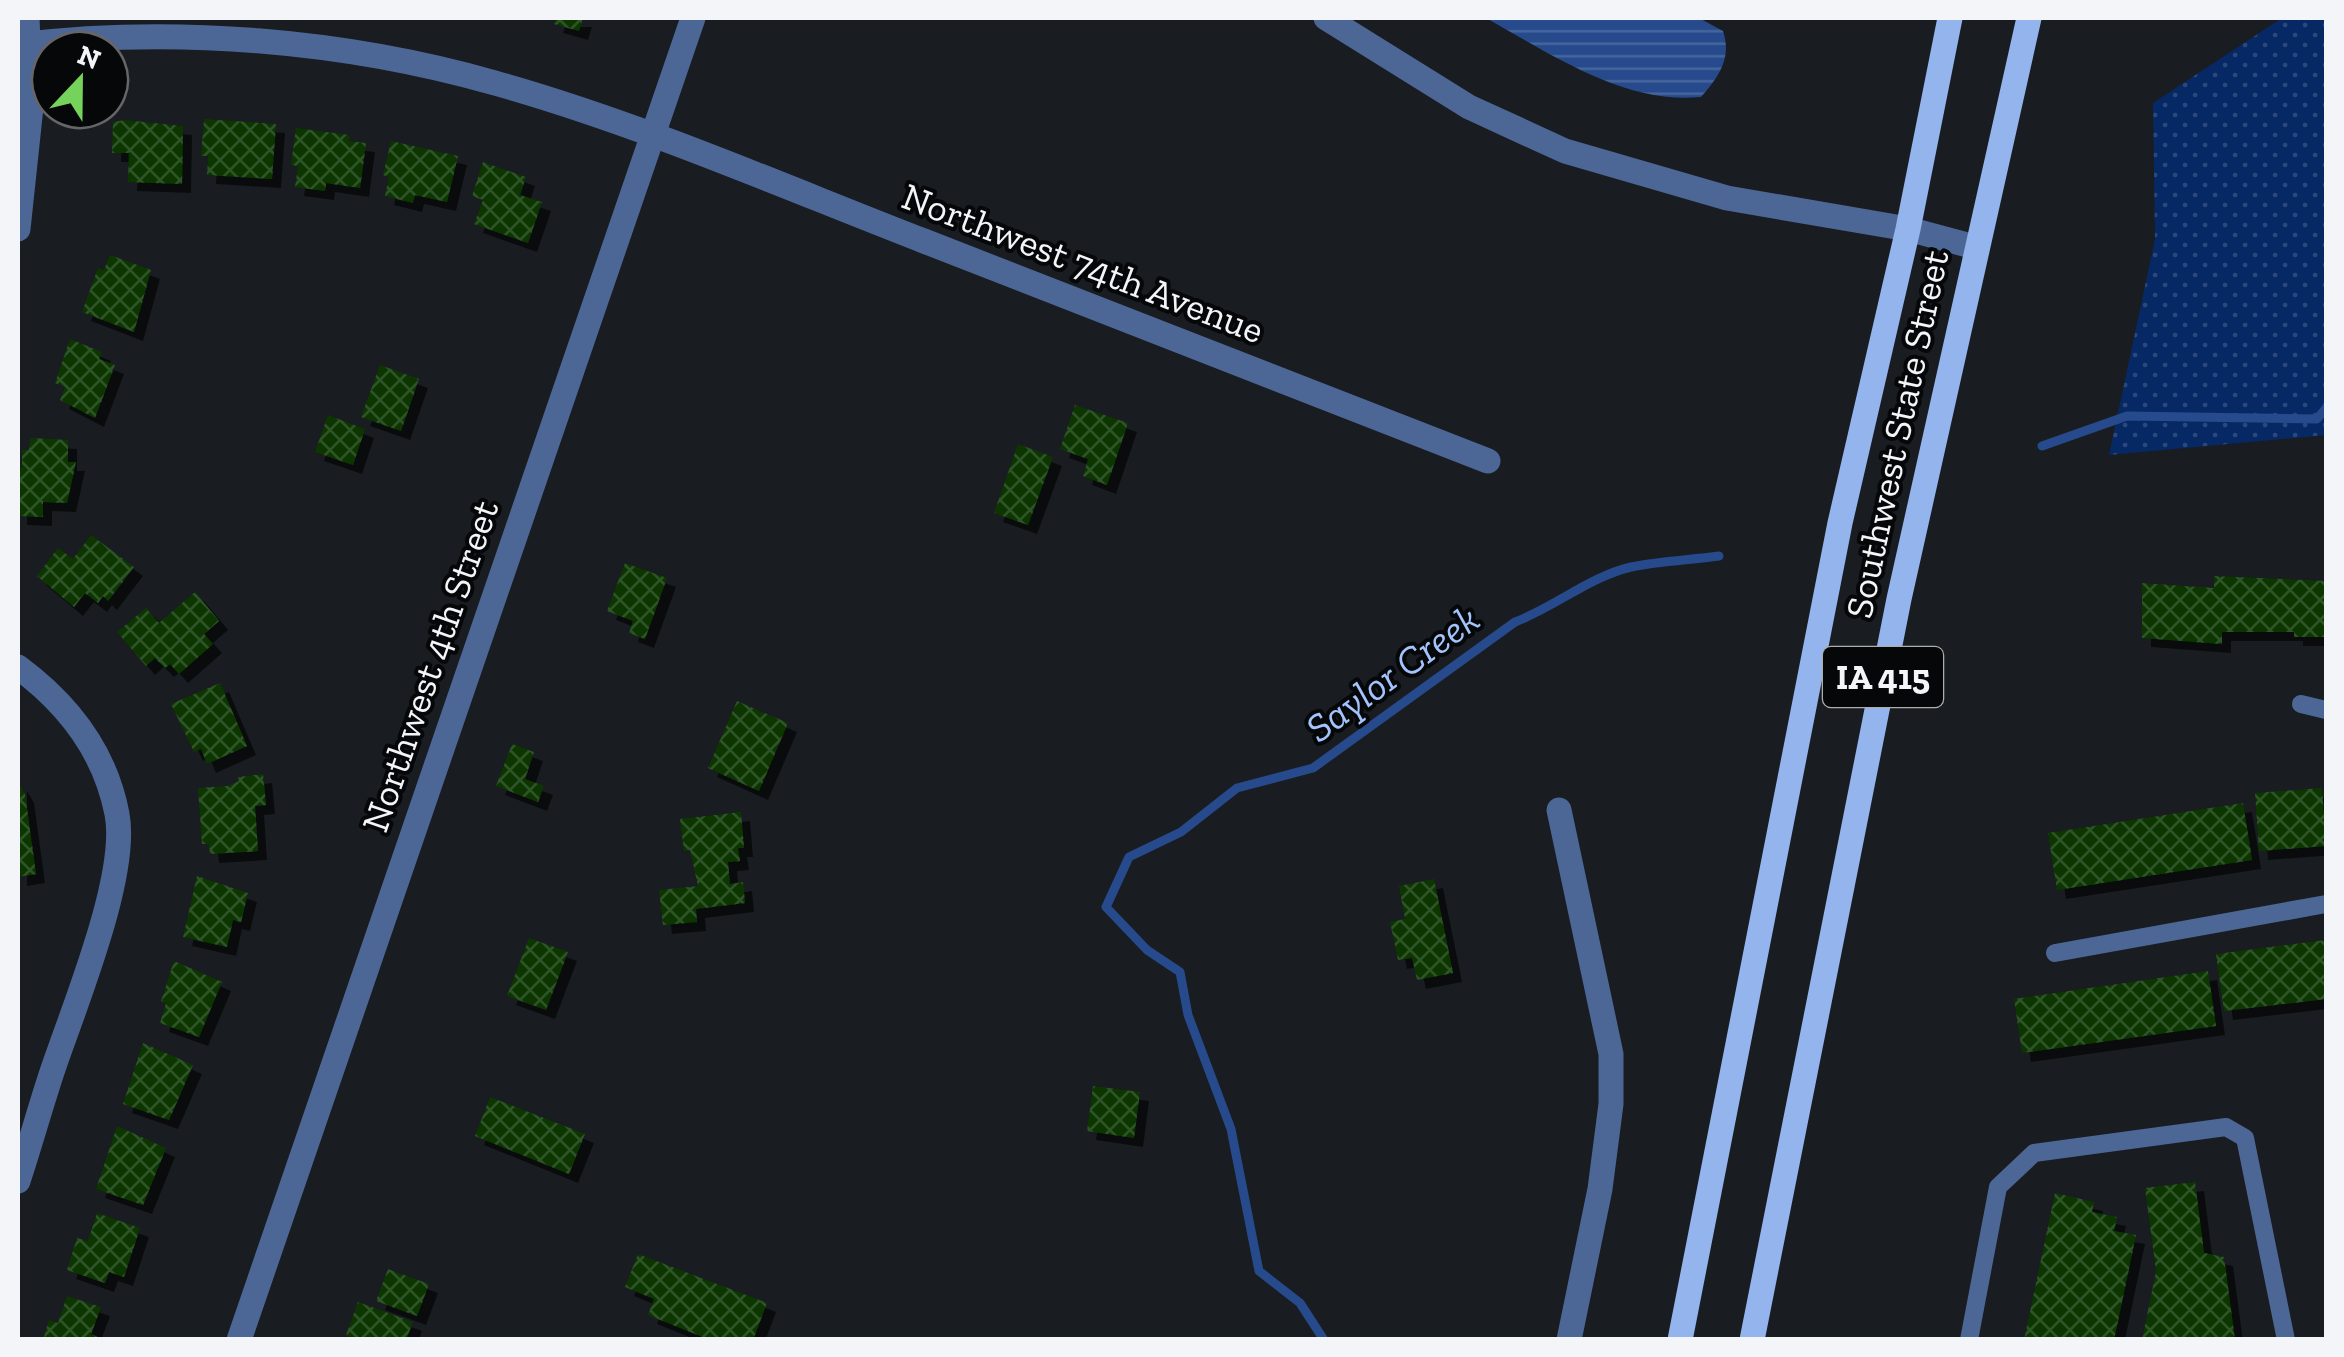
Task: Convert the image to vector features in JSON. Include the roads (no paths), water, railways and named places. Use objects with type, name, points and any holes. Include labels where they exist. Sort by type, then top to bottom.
[{"type":"main road","name":"Southwest State Street","points":[[1680,1340],[1840,524],[1908,229],[1950,18]]},
{"type":"main road","name":"Southwest State Street","points":[[1752,1340],[1902,585],[2029,18]]},
{"type":"street","points":[[18,229],[32,107],[22,44],[26,18]]},
{"type":"street","name":"Northwest 4th Street","points":[[239,1340],[693,18]]},
{"type":"street","points":[[1326,18],[1469,107],[1565,150],[1666,183],[1908,229],[1975,247]]},
{"type":"street","name":"Northwest 74th Avenue","points":[[22,44],[115,38],[208,40],[399,61],[492,82],[651,134],[1488,462]]},
{"type":"street","points":[[18,667],[79,723],[105,771],[118,817],[117,856],[105,906],[18,1181]]},
{"type":"street","points":[[1559,810],[1611,1054],[1611,1104],[1600,1189],[1569,1340]]},
{"type":"lane","points":[[2301,704],[2326,710]]},
{"type":"lane","points":[[2055,953],[2326,904]]},
{"type":"lane","points":[[1969,1340],[1998,1187],[2034,1153],[2226,1127],[2245,1138],[2286,1340]]},
{"type":"waterway","name":"Saylor Creek","points":[[2042,446],[2127,416],[2317,419],[2326,408]]},
{"type":"waterway","name":"Saylor Creek","points":[[1324,1340],[1300,1303],[1259,1271],[1231,1129],[1188,1015],[1180,972],[1147,950],[1106,907],[1129,857],[1181,832],[1237,788],[1313,768],[1515,622],[1586,585],[1631,567],[1719,556]]}]
